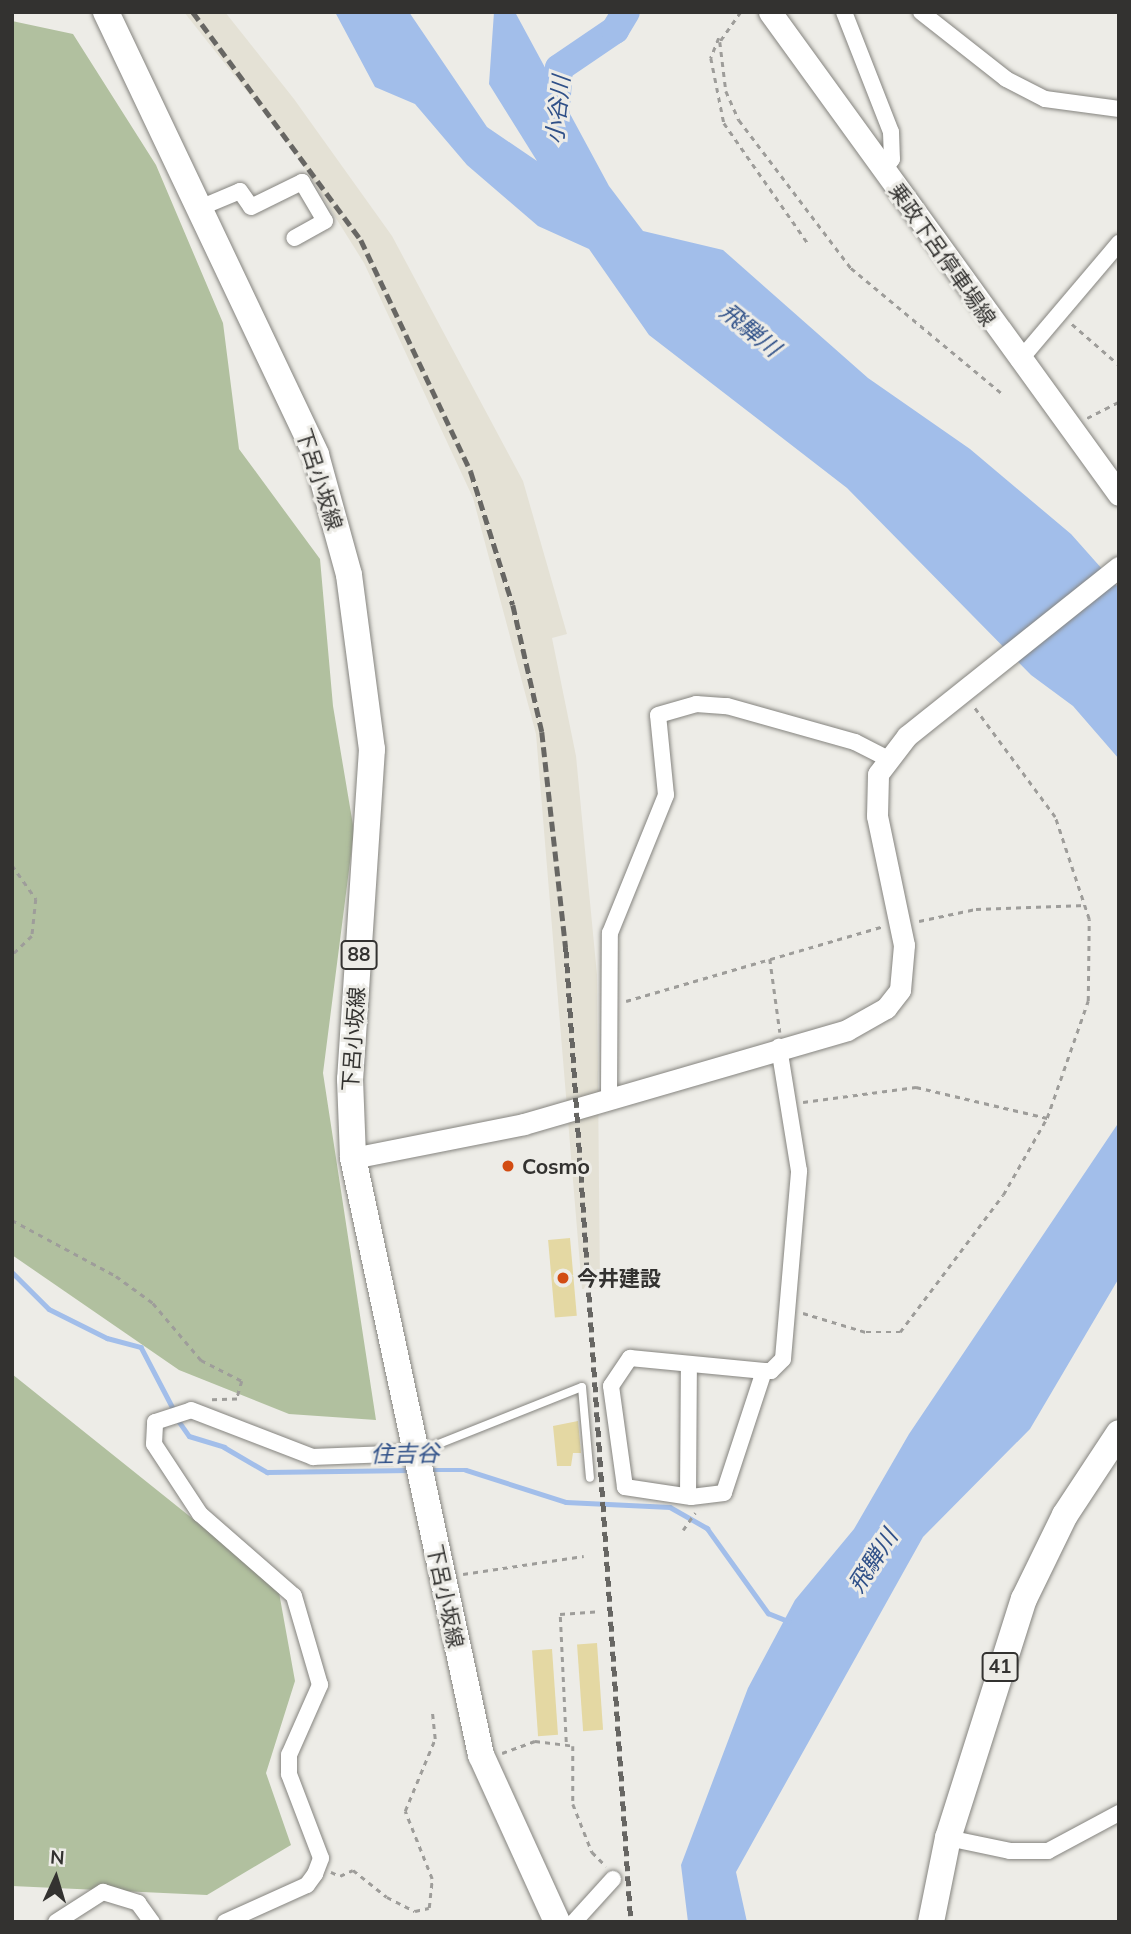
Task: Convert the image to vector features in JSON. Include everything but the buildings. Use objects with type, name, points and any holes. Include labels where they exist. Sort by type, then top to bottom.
[{"type":"main road","name":"下呂小坂線","points":[[106,12],[202,207],[316,455],[349,575],[369,686],[371,794],[350,1079],[353,1158],[483,1761],[557,1922]]},
{"type":"main road","name":"乗政下呂停車場線","points":[[770,12],[1019,361],[1119,494]]},
{"type":"main road","name":"41","points":[[931,1922],[948,1838],[1024,1599],[1065,1515],[1119,1433]]},
{"type":"street","points":[[844,12],[891,132],[892,159],[884,170]]},
{"type":"street","points":[[921,12],[1006,79],[1045,99],[1119,109]]},
{"type":"street","points":[[202,207],[240,191],[251,207],[302,182],[324,221],[294,237]]},
{"type":"street","points":[[1019,361],[1062,315],[1119,243]]},
{"type":"street","points":[[353,1158],[471,1138],[866,1023],[886,1009],[905,970],[900,926],[875,794],[887,758],[977,680],[1119,567]]},
{"type":"street","points":[[609,1098],[606,1007],[613,923],[666,795],[658,715],[696,704],[727,706],[855,742],[887,758]]},
{"type":"street","points":[[764,1371],[724,1493],[688,1496],[625,1487],[611,1386],[630,1358],[764,1371],[778,1369],[783,1359],[799,1171],[781,1047]]},
{"type":"street","points":[[688,1496],[689,1364]]},
{"type":"street","points":[[225,1922],[307,1885],[318,1865],[289,1774],[289,1755],[320,1685],[304,1616],[269,1567],[214,1530],[154,1444],[155,1422],[191,1410],[313,1457],[415,1453]]},
{"type":"street","points":[[948,1838],[1010,1851],[1048,1851],[1119,1813]]},
{"type":"street","points":[[574,1922],[613,1879]]},
{"type":"street","points":[[56,1922],[103,1892],[138,1903],[150,1921]]},
{"type":"lane","points":[[415,1453],[582,1387],[590,1478]]},
{"type":"path","points":[[741,12],[720,37],[711,58],[724,123],[809,245]]},
{"type":"path","points":[[720,37],[724,82],[740,120],[851,268],[1003,394]]},
{"type":"path","points":[[1062,315],[1119,365]]},
{"type":"path","points":[[1070,430],[1119,402]]},
{"type":"path","points":[[787,1307],[866,1332],[900,1332],[1003,1195],[1047,1118],[1088,1001],[1093,960],[1086,905],[1055,817],[960,694]]},
{"type":"path","points":[[12,865],[36,899],[32,936],[12,955]]},
{"type":"path","points":[[606,1007],[770,959],[976,909],[1086,905]]},
{"type":"path","points":[[770,959],[781,1047]]},
{"type":"path","points":[[789,1104],[916,1087],[1047,1118]]},
{"type":"path","points":[[12,1220],[116,1276],[153,1303],[201,1360],[242,1381],[237,1399],[191,1410]]},
{"type":"path","points":[[443,1579],[584,1556]]},
{"type":"path","points":[[566,1742],[560,1614],[599,1611]]},
{"type":"path","points":[[318,1865],[340,1876],[353,1870],[396,1902],[415,1911],[429,1908],[432,1879],[405,1811],[435,1739],[432,1712]]},
{"type":"path","points":[[483,1761],[535,1741],[566,1742],[573,1746],[573,1804],[592,1852],[613,1879]]},
{"type":"shaded area","points":[[184,12],[225,12],[294,99],[392,236],[523,481],[567,634],[552,638],[576,756],[597,975],[600,1288],[582,1289],[536,734],[473,498],[364,263],[294,151]]},
{"type":"green space","points":[[12,21],[73,34],[156,165],[223,323],[239,449],[320,559],[333,706],[354,831],[323,1073],[376,1420],[289,1414],[179,1370],[12,1255]]},
{"type":"green space","points":[[12,1374],[278,1587],[295,1681],[266,1773],[291,1845],[207,1895],[12,1886]]},
{"type":"water","name":"飛騨川","points":[[335,12],[409,12],[487,127],[537,161],[489,84],[494,12],[515,12],[609,186],[643,231],[723,250],[868,378],[970,449],[1071,534],[1119,588],[1119,759],[1073,706],[1031,675],[847,488],[649,335],[589,249],[538,226],[467,165],[415,104],[375,87]]},
{"type":"water","name":"飛騨川","points":[[1119,1122],[1119,1278],[1030,1429],[923,1537],[736,1872],[747,1922],[688,1922],[681,1865],[748,1688],[795,1600],[854,1529],[909,1434]]},
{"type":"waterway","name":"小谷川","points":[[555,121],[559,68],[615,30],[626,12]]},
{"type":"waterway","name":"住吉谷","points":[[12,1272],[49,1309],[107,1338],[141,1347],[175,1412]]},
{"type":"waterway","name":"住吉谷","points":[[178,1420],[189,1436],[224,1447],[267,1472],[411,1470]]},
{"type":"waterway","name":"住吉谷","points":[[430,1470],[466,1470],[566,1502],[670,1507],[707,1528],[768,1613],[788,1621]]},
{"type":"railway","points":[[193,12],[361,240],[471,472],[513,605],[542,732],[566,948],[631,1922]]},
{"type":"place","name":"Cosmo","points":[[508,1166]]},
{"type":"place","name":"今井建設","points":[[563,1278]]}]
